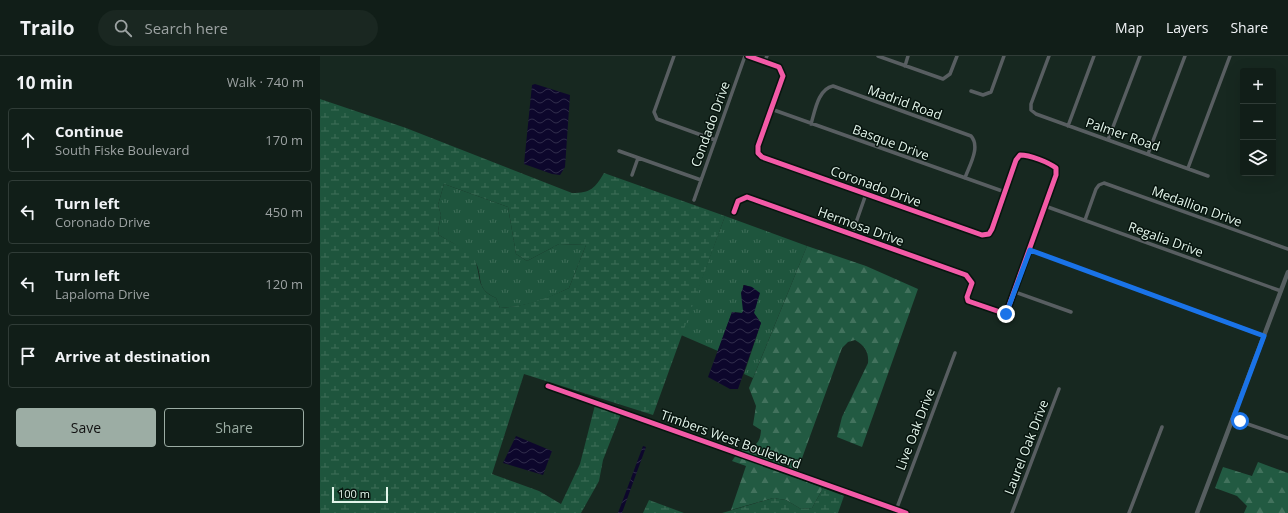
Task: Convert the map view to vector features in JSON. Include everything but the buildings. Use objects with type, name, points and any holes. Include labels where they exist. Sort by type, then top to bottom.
[{"type":"main road","points":[[1197,513],[1288,272]]},
{"type":"street","points":[[674,56],[654,112],[654,116],[657,119],[715,140]]},
{"type":"street","points":[[746,56],[781,70],[783,76],[771,109]]},
{"type":"street","name":"Condado Drive","points":[[694,200],[746,56]]},
{"type":"street","points":[[764,62],[767,56]]},
{"type":"street","points":[[878,56],[942,79],[950,74],[957,56]]},
{"type":"street","points":[[905,66],[908,56]]},
{"type":"street","points":[[972,91],[983,95],[991,92],[1004,56]]},
{"type":"street","name":"Palmer Road","points":[[1049,56],[1031,104],[1032,110],[1036,114],[1208,176]]},
{"type":"street","points":[[1068,126],[1094,56]]},
{"type":"street","points":[[1108,140],[1140,56]]},
{"type":"street","points":[[1148,154],[1184,56]]},
{"type":"street","points":[[1188,168],[1230,56]]},
{"type":"street","name":"Madrid Road","points":[[811,124],[822,92],[826,87],[833,86],[971,136],[975,140],[976,147],[965,178]]},
{"type":"street","name":"Basque Drive","points":[[771,109],[1005,192]]},
{"type":"street","name":"Coronado Drive","points":[[771,109],[758,146],[758,153],[762,157],[866,194],[982,235],[989,234],[1005,192]]},
{"type":"street","points":[[619,151],[701,180]]},
{"type":"street","points":[[1005,192],[1016,160],[1020,156],[1025,155],[1051,164],[1056,168],[1056,175],[1015,292],[1071,312]]},
{"type":"street","points":[[632,175],[638,158]]},
{"type":"street","name":"Medallion Drive","points":[[1085,220],[1096,189],[1099,185],[1104,183],[1288,249]]},
{"type":"street","points":[[852,234],[866,194]]},
{"type":"street","name":"Hermosa Drive","points":[[734,212],[738,201],[747,197],[966,275],[972,283],[967,297],[968,301],[1006,314],[1015,292]]},
{"type":"street","name":"Regalia Drive","points":[[1045,206],[1280,291]]},
{"type":"street","points":[[1030,250],[1264,336]]},
{"type":"street","name":"Live Oak Drive","points":[[895,511],[955,353]]},
{"type":"street","name":"Timbers West Boulevard","points":[[548,386],[895,511],[906,513]]},
{"type":"street","name":"Laurel Oak Drive","points":[[1012,513],[1059,389]]},
{"type":"street","points":[[1233,419],[1288,438]]},
{"type":"street","points":[[1129,513],[1162,427]]},
{"type":"green space","points":[[320,99],[406,128],[572,193],[584,192],[592,189],[604,173],[725,216],[653,415],[524,374],[492,474],[539,491],[561,504],[580,464],[595,405],[621,414],[603,460],[599,481],[581,513],[320,513]],"holes":[[[444,184],[508,207],[516,254],[527,261],[559,244],[586,245],[569,288],[519,306],[500,308],[496,298],[489,294],[481,284],[475,260],[471,254],[439,235],[438,231],[441,215],[438,205]]]},
{"type":"green space","points":[[444,184],[508,207],[516,254],[527,261],[559,244],[586,245],[569,288],[536,302],[500,308],[496,298],[484,290],[480,281],[479,271],[471,256],[463,249],[439,235],[438,231],[441,215],[438,205]]},
{"type":"green space","points":[[725,216],[807,246],[753,378],[744,374],[761,323],[754,313],[752,287],[743,285],[743,311],[742,313],[732,312],[718,351],[681,335]]},
{"type":"green space","points":[[807,246],[866,266],[918,289],[862,447],[837,437],[842,417],[868,363],[866,350],[855,340],[848,342],[842,348],[797,472],[740,451],[755,445],[759,440],[761,430],[753,425],[756,406],[749,388]]},
{"type":"green space","points":[[736,455],[823,488],[812,508],[801,509],[786,500],[773,498],[731,510],[746,466],[732,461]]},
{"type":"green space","points":[[1258,462],[1288,473],[1288,513],[1244,513],[1247,506],[1237,496],[1215,488],[1223,467],[1252,476]]},
{"type":"green space","points":[[823,488],[844,496],[838,513],[722,513],[773,498],[786,500],[801,509],[812,508]]},
{"type":"green space","points":[[649,500],[684,513],[643,513]]},
{"type":"water","points":[[535,84],[570,95],[565,167],[560,175],[552,174],[524,164],[532,85]]},
{"type":"water","points":[[744,285],[752,287],[760,293],[754,313],[761,323],[738,389],[730,389],[708,377],[732,312],[742,313],[743,311],[741,293]]},
{"type":"water","points":[[516,436],[552,451],[543,475],[503,463]]},
{"type":"water","points":[[643,446],[646,447],[622,513],[618,513]]},
{"type":"cycle path","points":[[734,212],[738,201],[747,197],[966,275],[972,283],[967,297],[968,301],[1006,314],[1056,175],[1056,168],[1053,166],[1044,161],[1020,155],[1016,160],[992,229],[989,234],[982,235],[762,157],[758,153],[758,146],[783,76],[779,67],[748,56]]},
{"type":"cycle path","points":[[548,386],[906,513]]},
{"type":"route","points":[[1006,314],[1030,250],[1264,336],[1233,419],[1240,421]]}]
